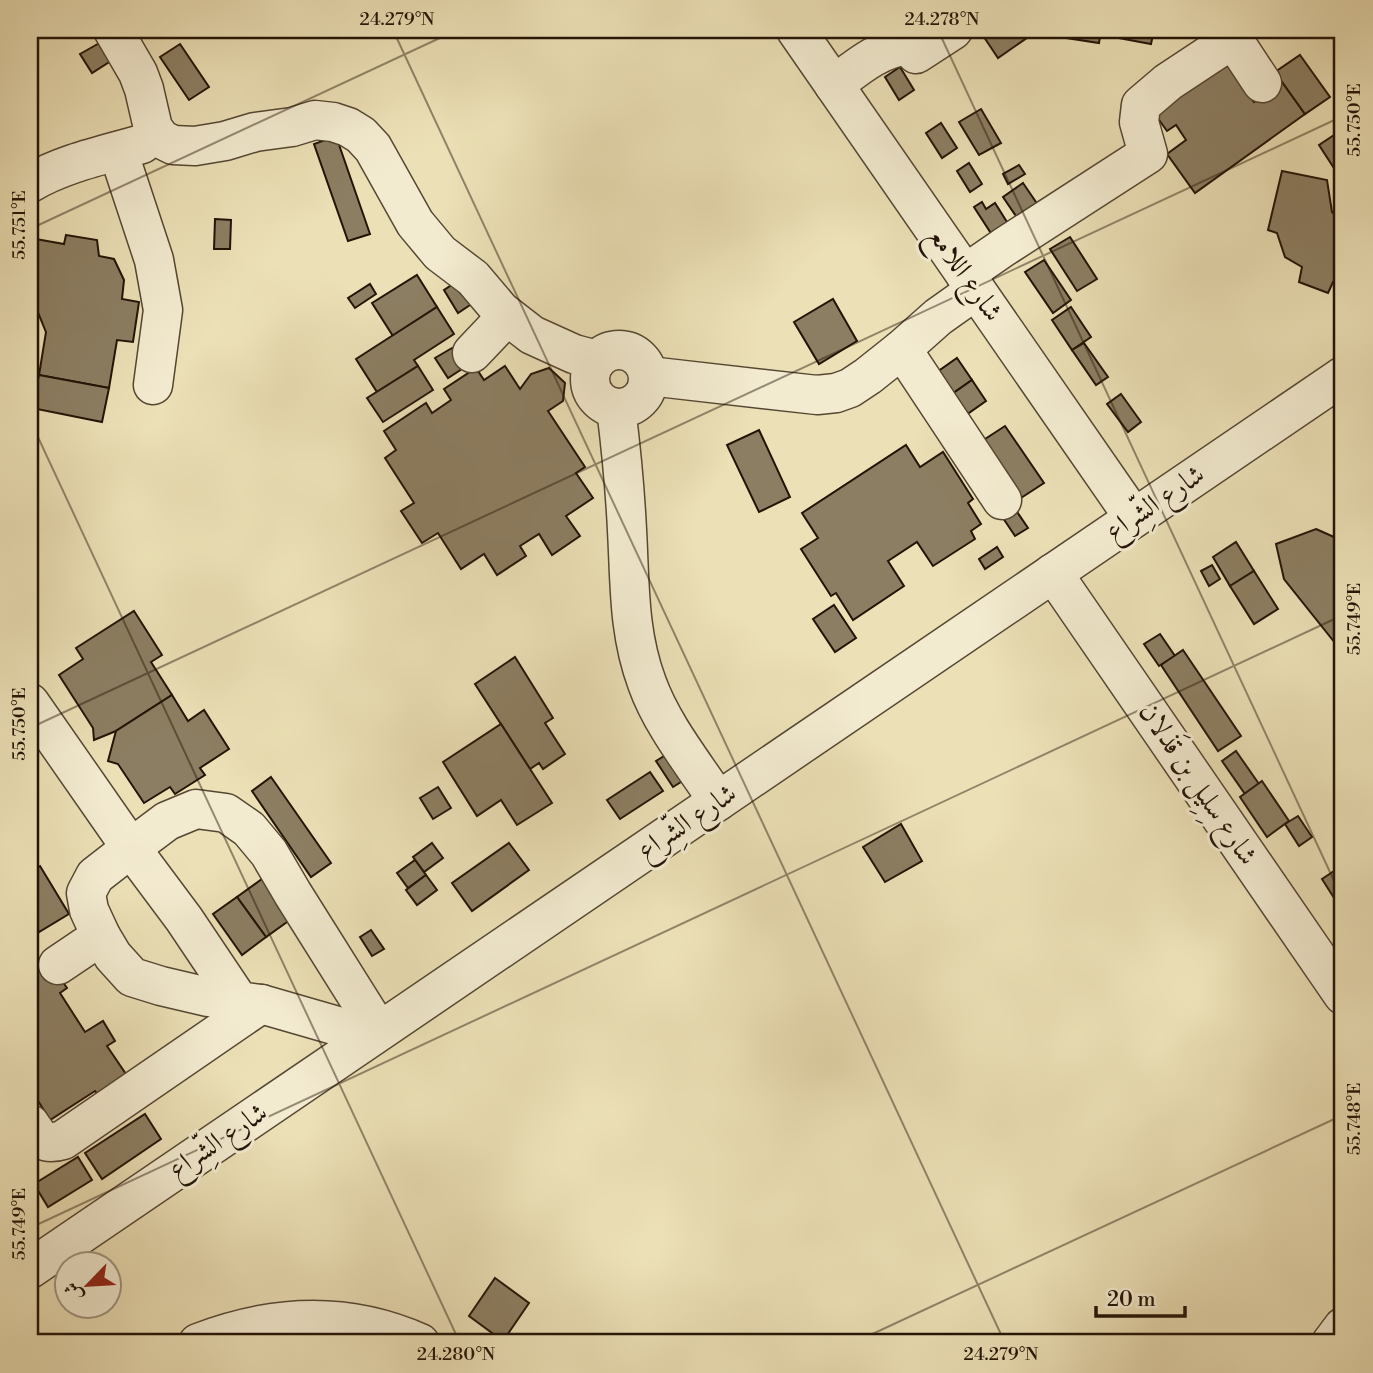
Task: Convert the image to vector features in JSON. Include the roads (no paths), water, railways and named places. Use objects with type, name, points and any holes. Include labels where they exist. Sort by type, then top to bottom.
[{"type":"street","points":[[114,30],[138,73],[153,128],[161,139],[173,145],[195,146],[315,120],[348,127],[361,135],[373,148],[415,223],[440,253],[473,278],[501,312],[532,335],[573,354],[597,360]]},
{"type":"street","name":"شارع اللامع","points":[[796,30],[1134,518]]},
{"type":"street","points":[[834,85],[879,53],[909,45],[916,54],[953,30]]},
{"type":"street","points":[[649,376],[817,395],[850,388],[938,317],[1004,247],[1148,154],[1139,122],[1141,105],[1168,82],[1233,39],[1262,83]]},
{"type":"street","points":[[31,180],[84,160],[161,139]]},
{"type":"street","points":[[118,151],[154,260],[163,310],[153,385]]},
{"type":"street","points":[[472,353],[507,316]]},
{"type":"street","points":[[902,348],[1002,500]]},
{"type":"street","points":[[624,349],[641,358],[649,376],[648,386],[638,402],[630,407],[616,408],[603,403],[596,396],[591,388],[590,378],[597,360],[613,350],[624,349]]},
{"type":"street","name":"شارع الشِّراع","points":[[30,1269],[1343,376]]},
{"type":"street","points":[[616,408],[634,639],[647,683],[660,713],[718,801]]},
{"type":"street","name":"شارع سِلِيل بن قَذلان","points":[[1054,573],[1343,995]]},
{"type":"street","points":[[30,704],[131,848],[250,1002]]},
{"type":"street","points":[[196,809],[226,813],[249,829],[270,853],[376,1034],[250,1002],[208,997],[132,977],[113,956],[101,936],[89,910],[86,893],[95,876],[167,821],[196,809]]},
{"type":"street","points":[[58,965],[101,936]]},
{"type":"street","points":[[30,1124],[44,1141],[51,1143],[63,1140],[250,1002]]},
{"type":"street","points":[[198,1343],[255,1325],[314,1320],[372,1326],[421,1343]]}]
